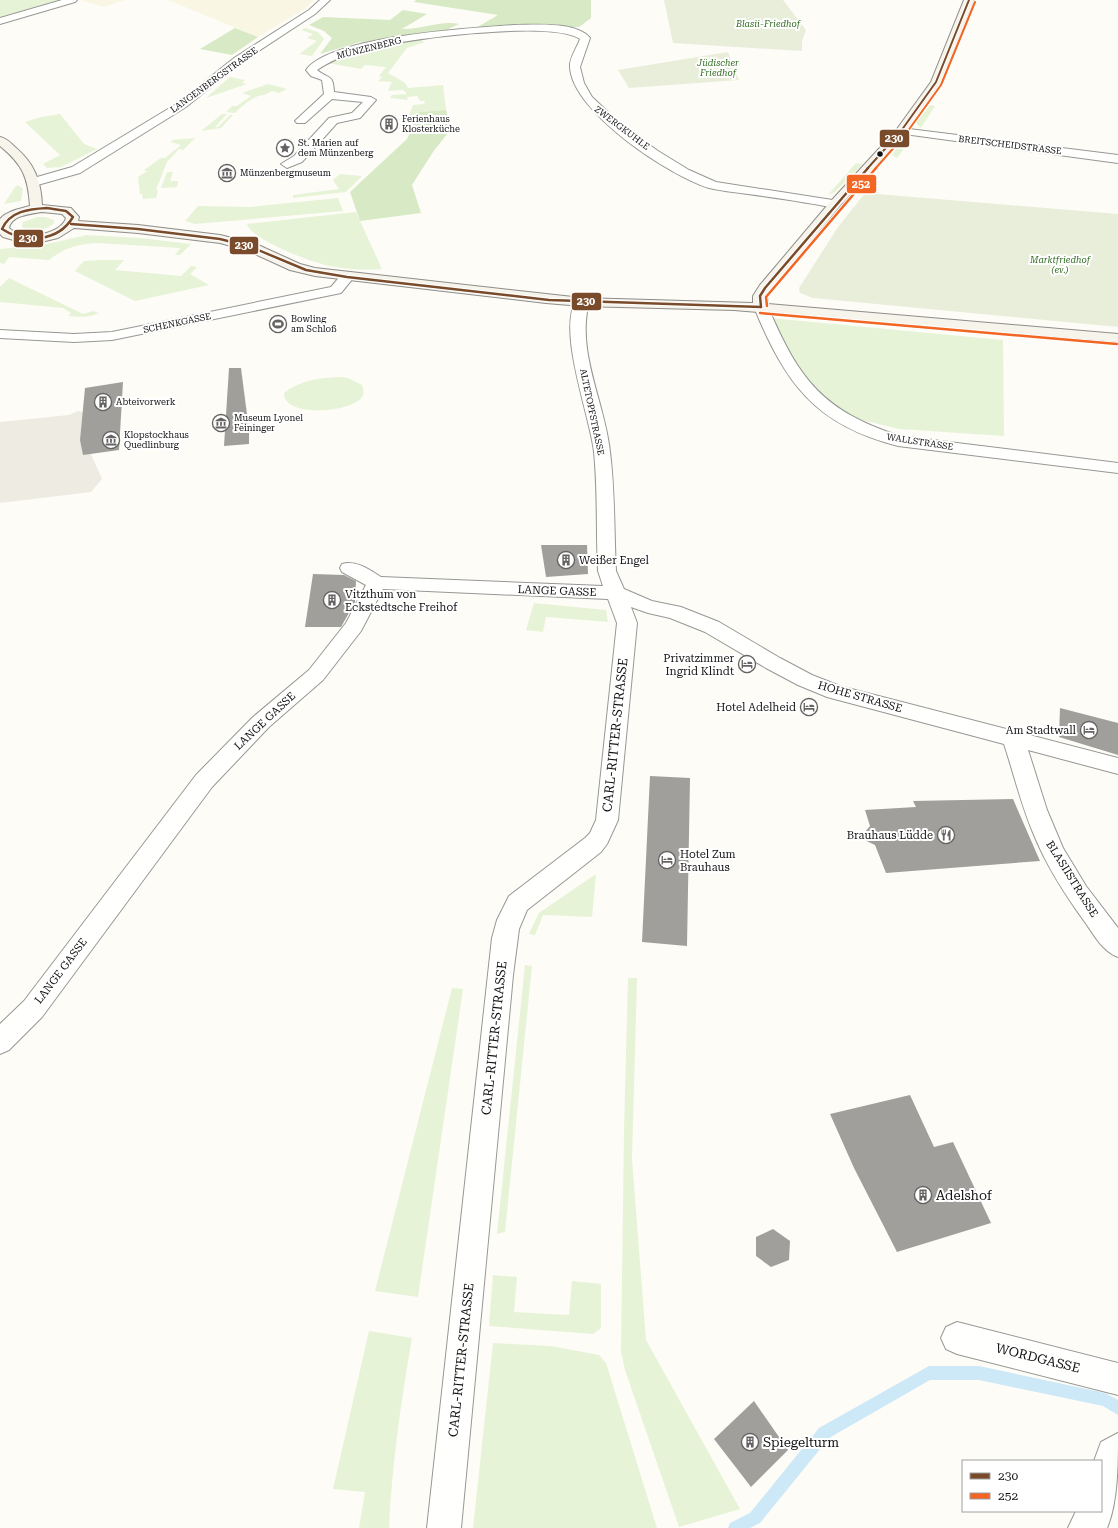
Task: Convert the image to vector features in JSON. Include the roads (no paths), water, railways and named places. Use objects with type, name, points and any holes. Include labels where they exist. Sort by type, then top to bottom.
[{"type":"main road","points":[[761,308],[760,296],[765,288],[835,204],[901,131],[936,82],[969,0]]},
{"type":"main road","points":[[0,140],[25,162],[34,182],[36,209]]},
{"type":"main road","points":[[71,224],[73,217],[66,211],[53,208],[36,209],[19,213],[4,222],[2,229],[4,237],[26,238],[42,237],[58,233],[71,224],[123,227],[204,236],[234,242],[300,268],[347,277],[582,302],[719,305],[1118,338]]},
{"type":"street","points":[[0,21],[72,0]]},
{"type":"street","name":"LANGENBERGSTRASSE","points":[[34,182],[76,170],[182,105],[238,60],[312,12],[325,0]]},
{"type":"street","name":"ZWERGKUHLE","points":[[443,34],[533,28],[570,30],[580,34],[585,38],[575,66],[583,94],[596,110],[679,169],[698,180],[714,185],[835,204]]},
{"type":"street","name":"MÜNZENBERG","points":[[329,95],[329,83],[327,79],[314,74],[311,70],[321,61],[360,48],[400,40],[443,34]]},
{"type":"street","points":[[287,164],[298,159],[333,120],[356,116],[371,100],[329,95],[301,121],[327,125]]},
{"type":"street","name":"BREITSCHEIDSTRASSE","points":[[901,131],[1118,159]]},
{"type":"street","name":"SCHENKGASSE","points":[[0,334],[74,338],[112,336],[336,290],[347,277]]},
{"type":"street","name":"ALTETOPFSTRASSE","points":[[582,302],[578,317],[579,348],[602,451],[607,571],[615,593]]},
{"type":"street","name":"WALLSTRASSE","points":[[761,308],[782,357],[790,370],[813,398],[840,418],[870,433],[898,441],[1118,468]]},
{"type":"street","points":[[349,568],[361,572],[377,583]]},
{"type":"street","name":"LANGE GASSE","points":[[0,1042],[33,1009],[204,781],[261,722],[316,675],[354,626],[377,583],[615,593]]},
{"type":"street","name":"HOHE STRASSE","points":[[615,593],[648,607],[674,612],[712,627],[773,663],[805,680],[834,692],[1118,766]]},
{"type":"street","name":"CARL-RITTER-STRASSE","points":[[444,1528],[503,946],[511,915],[518,903],[527,894],[584,853],[599,838],[604,828],[627,624],[615,593]]},
{"type":"street","name":"BLASIISTRASSE","points":[[1013,738],[1045,836],[1084,902],[1118,946]]},
{"type":"street","name":"WORDGASSE","points":[[957,1338],[1118,1379]]},
{"type":"street","points":[[1102,1497],[1113,1454],[1118,1450]]},
{"type":"street","points":[[1085,1528],[1097,1512]]},
{"type":"waterway","points":[[735,1528],[755,1518],[824,1433],[929,1373],[979,1373],[1105,1400],[1118,1408]]},
{"type":"place","name":"Ferienhaus Klosterküche","points":[[389,124]]},
{"type":"place","name":"St. Marien auf dem Münzenberg","points":[[285,148]]},
{"type":"place","name":"Münzenbergmuseum","points":[[227,173]]},
{"type":"place","name":"Bowling am Schloß","points":[[278,324]]},
{"type":"place","name":"Abteivorwerk","points":[[103,402]]},
{"type":"place","name":"Museum Lyonel Feininger","points":[[221,423]]},
{"type":"place","name":"Klopstockhaus Quedlinburg","points":[[111,440]]},
{"type":"place","name":"Weißer Engel","points":[[566,560]]},
{"type":"place","name":"Vitzthum von Eckstedtsche Freihof","points":[[332,600]]},
{"type":"place","name":"Privatzimmer Ingrid Klindt","points":[[747,664]]},
{"type":"place","name":"Hotel Adelheid","points":[[809,707]]},
{"type":"place","name":"Am Stadtwall","points":[[1089,730]]},
{"type":"place","name":"Brauhaus Lüdde","points":[[946,835]]},
{"type":"place","name":"Hotel Zum Brauhaus","points":[[667,860]]},
{"type":"place","name":"Adelshof","points":[[923,1195]]},
{"type":"place","name":"Spiegelturm","points":[[750,1442]]},
{"type":"park label","name":"Blasii-Friedhof","points":[[768,24]]},
{"type":"park label","name":"Jüdischer Friedhof","points":[[718,68]]},
{"type":"park label","name":"Marktfriedhof (ev.)","points":[[1060,266]]}]
